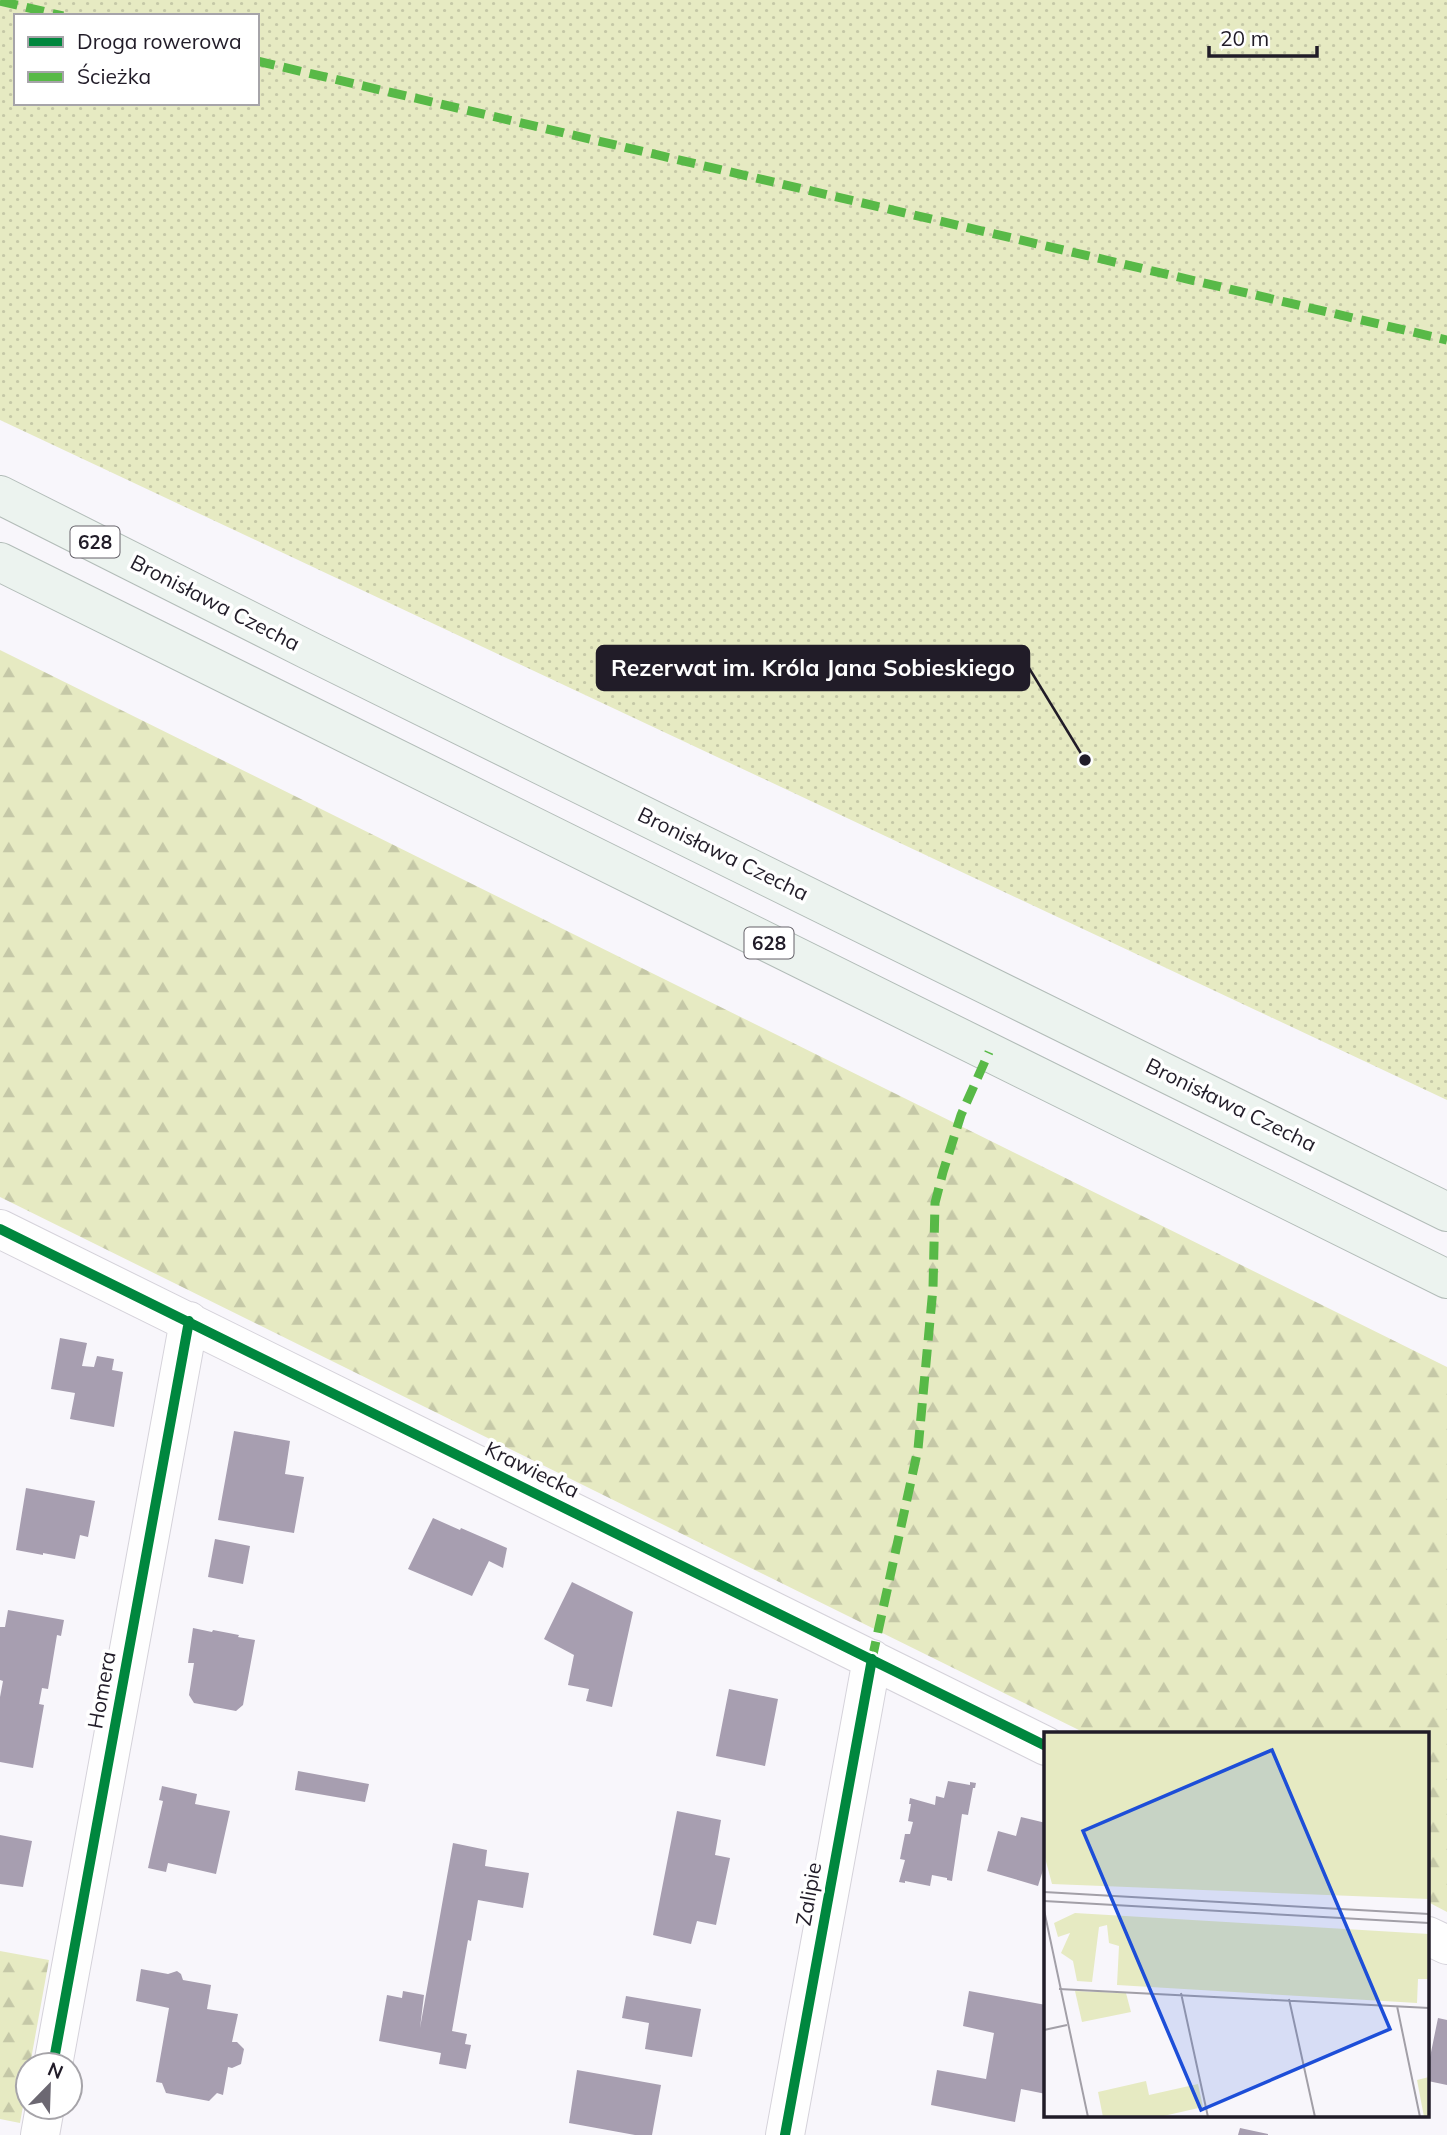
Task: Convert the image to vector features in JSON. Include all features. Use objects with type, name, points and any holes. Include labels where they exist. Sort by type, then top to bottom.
[{"type":"main road","name":"Bronisława Czecha","points":[[0,495],[310,651],[1447,1212]]},
{"type":"main road","name":"628","points":[[0,562],[1447,1279]]},
{"type":"street","name":"Krawiecka","points":[[0,1229],[1044,1745]]},
{"type":"street","name":"Homera","points":[[56,2051],[189,1321]]},
{"type":"street","name":"Zalipie","points":[[785,2135],[872,1659]]},
{"type":"street","points":[[1430,1937],[1447,1945]]},
{"type":"green space","points":[[0,0],[1447,0],[1447,1100],[0,420]]},
{"type":"green space","points":[[0,650],[1447,1367],[1447,1912],[1430,1903],[1430,1732],[1083,1732],[0,1197]]},
{"type":"green space","points":[[0,1951],[49,1960],[33,2051],[14,2051],[14,2121],[20,2123],[0,2119]]},
{"type":"building","points":[[60,1338],[87,1343],[82,1366],[94,1367],[97,1356],[114,1359],[112,1370],[123,1372],[114,1427],[70,1419],[75,1393],[51,1389]]},
{"type":"building","points":[[234,1431],[290,1441],[285,1474],[304,1477],[294,1533],[218,1520]]},
{"type":"building","points":[[26,1488],[95,1501],[88,1537],[80,1535],[75,1559],[16,1550]]},
{"type":"building","points":[[433,1518],[507,1548],[503,1568],[489,1561],[472,1596],[408,1569]]},
{"type":"building","points":[[215,1539],[250,1546],[243,1584],[208,1577]]},
{"type":"building","points":[[572,1582],[633,1612],[612,1707],[586,1701],[589,1689],[568,1685],[574,1655],[544,1639]]},
{"type":"building","points":[[8,1610],[64,1620],[61,1636],[57,1635],[48,1689],[42,1688],[39,1704],[44,1705],[33,1768],[0,1762],[0,1697],[3,1681],[0,1680],[0,1627],[5,1627]]},
{"type":"building","points":[[193,1628],[255,1640],[243,1705],[236,1711],[194,1703],[189,1695],[194,1663],[188,1663]]},
{"type":"building","points":[[729,1689],[778,1699],[765,1766],[716,1756]]},
{"type":"building","points":[[298,1771],[369,1784],[365,1802],[295,1790]]},
{"type":"building","points":[[948,1781],[970,1785],[970,1782],[976,1783],[968,1815],[962,1814],[952,1881],[932,1875],[930,1886],[899,1882],[905,1860],[900,1859],[905,1834],[910,1834],[913,1822],[908,1821],[910,1798],[935,1805],[936,1796],[944,1798]]},
{"type":"building","points":[[162,1786],[197,1794],[195,1804],[230,1811],[216,1874],[168,1863],[166,1872],[148,1868],[163,1801],[159,1800]]},
{"type":"building","points":[[677,1811],[721,1820],[715,1855],[730,1858],[716,1925],[697,1921],[691,1944],[653,1935]]},
{"type":"building","points":[[1021,1817],[1044,1823],[1044,1870],[1038,1886],[987,1871],[998,1831],[1016,1836]]},
{"type":"building","points":[[0,1835],[32,1841],[23,1887],[0,1884]]},
{"type":"building","points":[[453,1843],[487,1850],[485,1866],[529,1873],[523,1908],[478,1900],[452,2031],[467,2034],[465,2044],[471,2045],[466,2069],[439,2064],[441,2053],[379,2041],[387,1995],[402,1998],[403,1991],[424,1995],[420,2028]]},
{"type":"building","points":[[141,1969],[168,1974],[177,1971],[183,1980],[211,1985],[207,2009],[238,2014],[232,2042],[237,2042],[244,2049],[241,2064],[228,2067],[223,2095],[217,2093],[209,2101],[166,2093],[162,2083],[156,2082],[169,2008],[136,2001]]},
{"type":"building","points":[[969,1991],[1044,2005],[1044,2094],[1021,2089],[1015,2122],[931,2105],[937,2070],[986,2079],[994,2033],[963,2026]]},
{"type":"building","points":[[626,1996],[701,2009],[692,2057],[645,2049],[649,2023],[622,2018]]},
{"type":"building","points":[[1438,2018],[1447,2020],[1447,2085],[1430,2081],[1430,2057]]},
{"type":"building","points":[[577,2070],[661,2085],[652,2135],[635,2135],[569,2123]]},
{"type":"building","points":[[1240,2128],[1268,2134],[1268,2135],[1238,2135]]},
{"type":"marked path","points":[[0,1],[55,14]]},
{"type":"marked path","points":[[259,61],[1447,340]]},
{"type":"marked path","points":[[872,1659],[918,1449],[933,1288],[935,1203],[961,1115],[989,1052]]},
{"type":"cycle path","points":[[0,1229],[1044,1745]]},
{"type":"cycle path","points":[[56,2051],[189,1321]]},
{"type":"cycle path","points":[[785,2135],[872,1659]]},
{"type":"place","name":"Rezerwat im. Króla Jana Sobieskiego","points":[[1085,760]]}]
